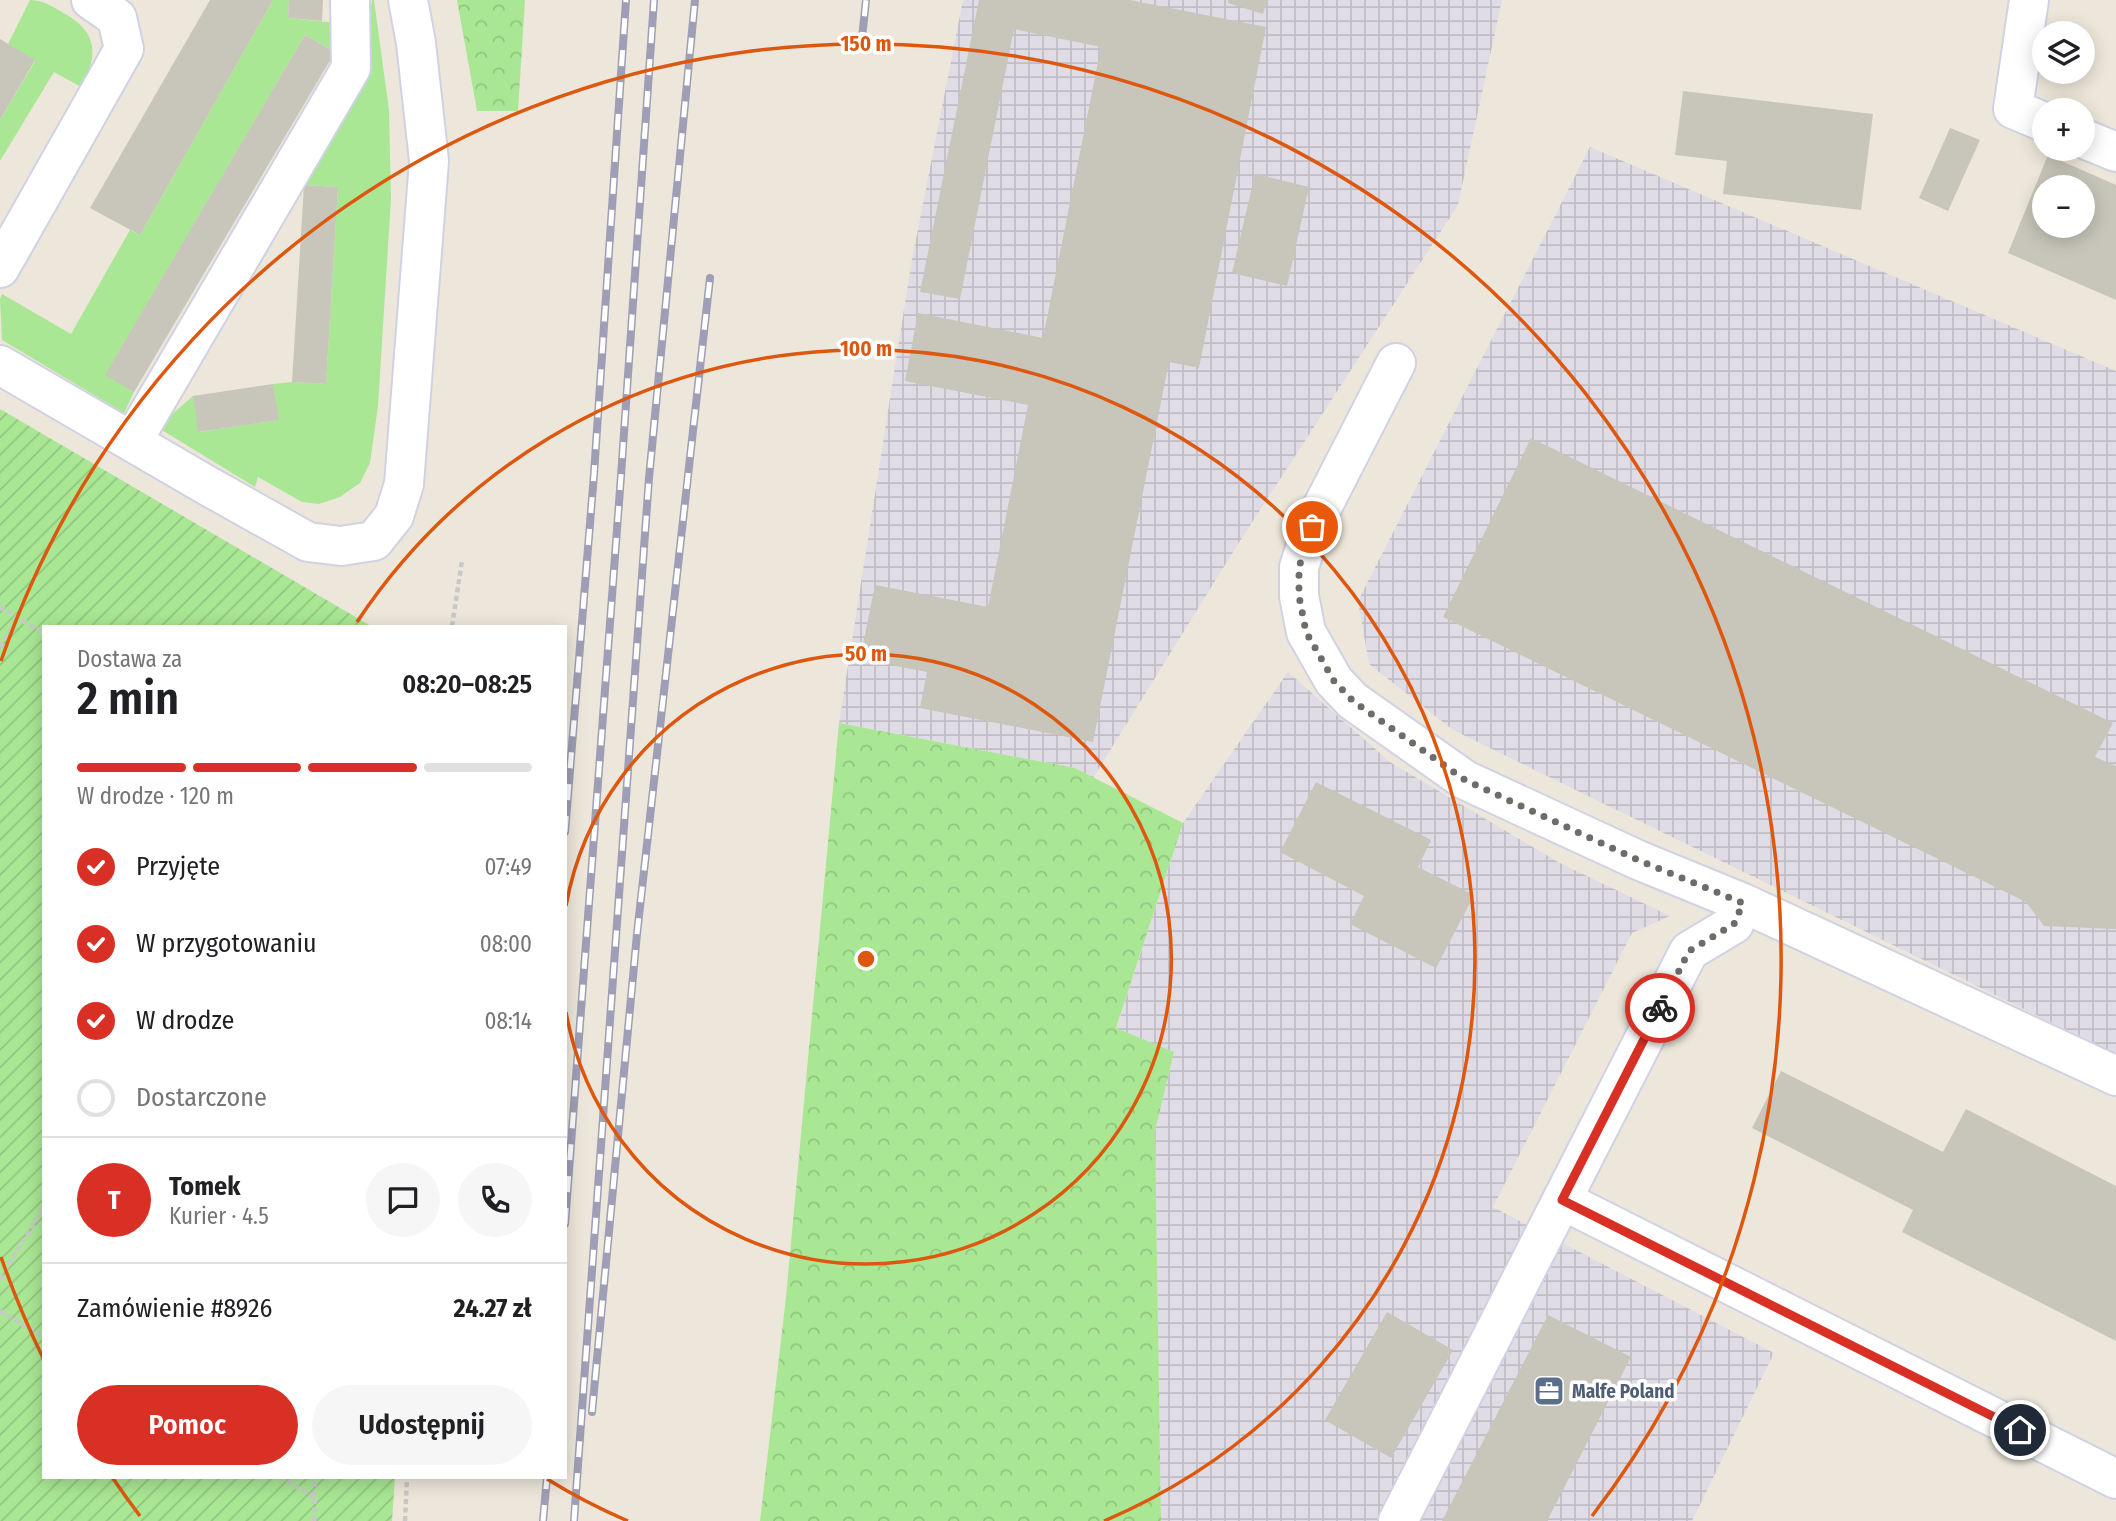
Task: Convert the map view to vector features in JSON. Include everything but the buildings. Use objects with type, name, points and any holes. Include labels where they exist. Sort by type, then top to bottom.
[{"type":"street","points":[[0,268],[124,50],[117,18],[91,0]]},
{"type":"street","points":[[132,442],[351,68],[350,0]]},
{"type":"street","points":[[0,365],[308,541],[341,546],[374,541],[394,516],[404,484],[429,162],[416,43],[408,0]]},
{"type":"street","points":[[2029,0],[2013,108],[2032,116]]},
{"type":"street","points":[[2095,143],[2116,152]]},
{"type":"street","points":[[1396,363],[1312,527],[1299,567],[1299,596],[1306,632],[1334,681],[1353,701],[1465,780],[1638,860],[1743,903],[2116,1076]]},
{"type":"street","points":[[1398,1521],[1689,951],[1734,924],[1743,903]]},
{"type":"street","points":[[1562,1200],[2116,1479]]},
{"type":"path","points":[[452,625],[462,561]]},
{"type":"path","points":[[0,607],[42,632]]},
{"type":"path","points":[[0,647],[18,618]]},
{"type":"path","points":[[0,1279],[42,1210]]},
{"type":"path","points":[[0,1311],[42,1336]]},
{"type":"path","points":[[283,1479],[314,1497]]},
{"type":"path","points":[[314,1521],[315,1479]]},
{"type":"path","points":[[405,1521],[407,1479]]},
{"type":"shaded area","points":[[963,0],[1502,0],[1458,205],[1238,544],[1093,778],[1075,768],[839,723],[911,265]]},
{"type":"shaded area","points":[[1590,147],[2116,371],[2116,1054],[1453,730],[1369,664],[1358,601]]},
{"type":"shaded area","points":[[1288,672],[1390,762],[1558,862],[1670,916],[1632,933],[1493,1207],[1774,1353],[1692,1521],[1161,1521],[1155,1131],[1174,1052],[1116,1029],[1183,823]]},
{"type":"green space","points":[[30,0],[49,5],[82,26],[92,43],[91,63],[81,87],[54,72],[0,161],[0,120],[35,61],[8,44]]},
{"type":"green space","points":[[273,0],[289,0],[288,18],[338,23],[335,52],[305,35],[106,374],[134,392],[124,413],[2,340],[0,299],[2,294],[71,334],[130,230],[140,235]]},
{"type":"green space","points":[[372,0],[389,110],[391,199],[378,406],[370,463],[360,483],[340,497],[319,504],[302,502],[258,477],[255,487],[157,427],[193,396],[199,432],[278,420],[273,384],[326,384],[338,187],[304,185],[362,58]]},
{"type":"green space","points":[[457,0],[525,0],[518,111],[477,111]]},
{"type":"green space","points":[[0,409],[369,625],[42,625],[42,1479],[395,1479],[392,1521],[0,1521]]},
{"type":"green space","points":[[839,723],[1075,768],[1183,823],[1116,1028],[1174,1052],[1155,1131],[1161,1521],[760,1521],[786,1297]]},
{"type":"railway","points":[[567,807],[594,474],[626,0]]},
{"type":"railway","points":[[567,1197],[654,0]]},
{"type":"railway","points":[[574,1521],[649,478],[695,0]]},
{"type":"railway","points":[[861,48],[866,0]]},
{"type":"railway","points":[[592,1412],[637,934],[710,278]]},
{"type":"railway","points":[[543,1521],[547,1479]]},
{"type":"way so far","points":[[1312,527],[1299,567],[1299,596],[1306,632],[1334,681],[1353,701],[1465,780],[1638,860],[1743,903],[1734,924],[1689,951],[1660,1008]]},
{"type":"place","name":"Malfe Poland","points":[[1549,1391]]},
{"type":"route","points":[[1660,1008],[1562,1200],[2020,1430]]}]
